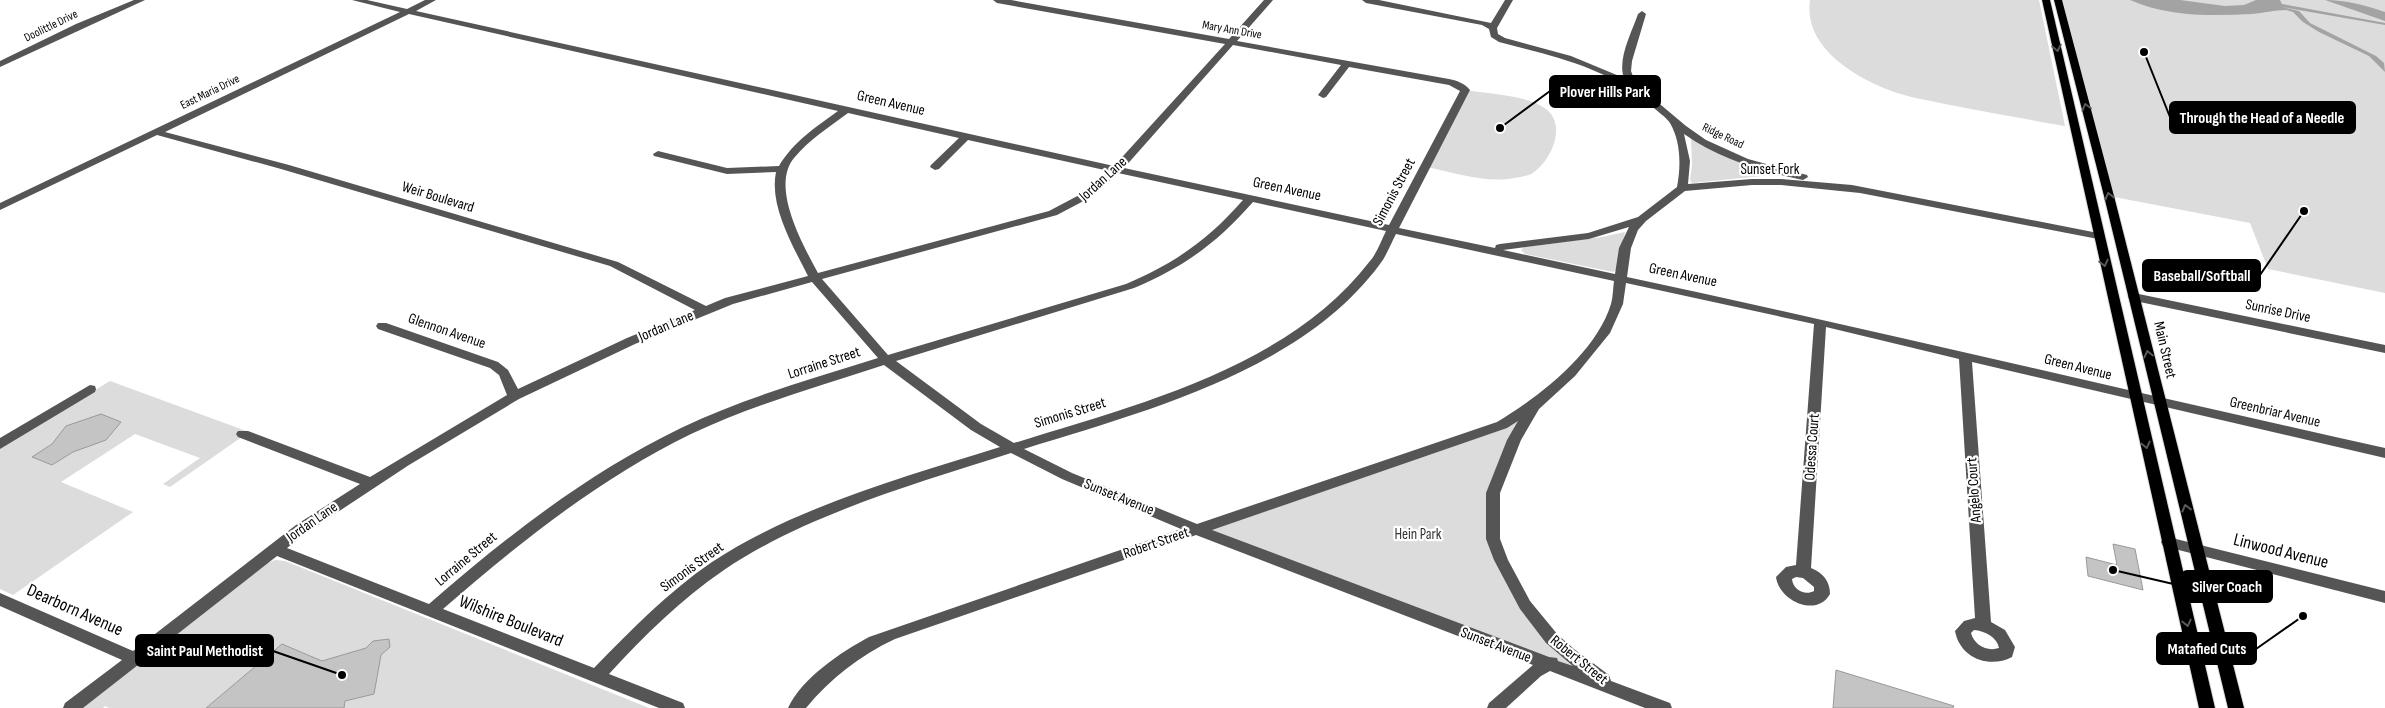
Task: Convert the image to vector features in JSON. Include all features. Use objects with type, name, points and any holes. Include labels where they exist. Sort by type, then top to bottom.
[{"type":"main road","points":[[2046,0],[2098,236],[2207,708]]},
{"type":"main road","name":"Main Street","points":[[2058,0],[2236,708]]},
{"type":"street","name":"Doolittle Drive","points":[[0,64],[79,26],[141,0]]},
{"type":"street","name":"Green Avenue","points":[[356,0],[966,137],[1820,322],[2159,402]]},
{"type":"street","name":"East Maria Drive","points":[[0,207],[432,0]]},
{"type":"street","name":"Mary Ann Drive","points":[[997,0],[1449,82],[1463,87]]},
{"type":"street","points":[[1052,10],[1064,0]]},
{"type":"street","name":"Jordan Lane","points":[[71,708],[275,549],[371,483],[514,396],[570,368],[704,310],[760,291],[1059,210],[1089,194],[1117,170],[1269,0]]},
{"type":"street","name":"Ridge Road","points":[[1366,0],[1485,23],[1493,28],[1494,35],[1502,40],[1562,56],[1593,67],[1632,86],[1689,133],[1716,148],[1758,165],[1858,190],[2098,236]]},
{"type":"street","points":[[1493,28],[1509,0]]},
{"type":"street","points":[[1632,86],[1626,71],[1627,61],[1642,14]]},
{"type":"street","points":[[1324,95],[1346,64]]},
{"type":"street","name":"Simonis Street","points":[[597,676],[653,617],[677,596],[702,576],[736,554],[768,537],[826,512],[1010,448],[1111,417],[1228,373],[1279,346],[1311,326],[1360,282],[1376,262],[1465,90],[1463,87]]},
{"type":"street","points":[[658,154],[727,171],[782,169],[789,157],[806,140],[846,110]]},
{"type":"street","points":[[1622,279],[1623,258],[1628,238],[1642,219],[1682,188],[1685,175],[1685,148],[1673,120]]},
{"type":"street","name":"Weir Boulevard","points":[[156,132],[285,167],[614,264],[704,310]]},
{"type":"street","points":[[935,167],[966,137]]},
{"type":"street","name":"Sunset Avenue","points":[[782,169],[779,183],[784,210],[814,277],[886,360],[976,427],[1010,448],[1067,476],[1197,530],[1664,708]]},
{"type":"street","name":"Sunset Fork","points":[[1682,188],[1771,182],[1858,190]]},
{"type":"street","name":"Lorraine Street","points":[[431,611],[529,528],[576,495],[646,452],[727,414],[886,360],[1130,286],[1152,277],[1184,260],[1206,245],[1222,231],[1251,198]]},
{"type":"street","points":[[1472,246],[1519,246],[1589,236],[1642,219]]},
{"type":"street","name":"Robert Street","points":[[796,708],[829,671],[846,657],[878,639],[1502,425],[1534,406],[1572,373],[1604,333],[1617,304],[1622,279]]},
{"type":"street","name":"Sunrise Drive","points":[[2134,297],[2385,350]]},
{"type":"street","name":"Odessa Court","points":[[1804,572],[1820,322]]},
{"type":"street","name":"Glennon Avenue","points":[[382,326],[494,365],[504,373],[514,396]]},
{"type":"street","name":"Angelo Court","points":[[1965,356],[1983,625]]},
{"type":"street","points":[[0,444],[90,389]]},
{"type":"street","name":"Greenbriar Avenue","points":[[2159,402],[2385,454]]},
{"type":"street","name":"Robert Street","points":[[1534,406],[1514,440],[1493,493],[1494,539],[1510,581],[1525,605],[1552,639],[1568,654],[1622,692]]},
{"type":"street","points":[[243,434],[371,483]]},
{"type":"street","name":"Linwood Avenue","points":[[2168,542],[2385,597]]},
{"type":"street","name":"Wilshire Boulevard","points":[[275,549],[676,708]]},
{"type":"street","name":"Dearborn Avenue","points":[[0,599],[134,658]]},
{"type":"street","points":[[1495,708],[1535,671],[1568,654]]},
{"type":"green space","points":[[1810,0],[2039,0],[2065,126],[1917,98],[1875,84],[1846,68],[1822,45],[1814,31],[1810,16]]},
{"type":"green space","points":[[2058,0],[2385,0],[2385,293],[2268,269],[2250,223],[2109,196]]},
{"type":"green space","points":[[1465,90],[1519,98],[1538,104],[1546,109],[1556,125],[1556,134],[1550,153],[1538,169],[1526,176],[1498,180],[1477,178],[1426,167]]},
{"type":"green space","points":[[1691,138],[1770,172],[1772,175],[1692,183],[1690,180],[1692,165]]},
{"type":"green space","points":[[1625,232],[1616,270],[1613,272],[1525,254],[1521,250],[1524,247],[1602,237]]},
{"type":"green space","points":[[110,381],[249,432],[170,487],[163,484],[200,458],[135,434],[61,482],[133,512],[13,595],[0,589],[0,448]],"holes":[[[101,415],[105,440],[73,452],[52,465],[32,457],[52,444],[66,426]]]},
{"type":"green space","name":"Hein Park","points":[[1534,406],[1500,471],[1493,539],[1539,624],[1622,692],[1197,530],[1502,425]]},
{"type":"green space","points":[[275,560],[285,561],[649,708],[344,708],[345,701],[374,694],[381,655],[370,644],[366,648],[309,665],[311,656],[282,644],[206,708],[109,708],[105,706],[103,708],[83,708],[260,566]]},
{"type":"shaded area","points":[[2130,0],[2180,0],[2225,6],[2244,5],[2256,0],[2280,0],[2282,4],[2385,23],[2385,25],[2282,7],[2299,11],[2310,23],[2376,56],[2384,63],[2385,72],[2369,56],[2319,32],[2303,22],[2293,12],[2286,10],[2237,15],[2205,15],[2159,10]]},
{"type":"shaded area","points":[[2325,0],[2355,3],[2385,12],[2385,21]]},
{"type":"building","points":[[101,414],[121,422],[106,440],[73,452],[52,465],[32,457],[52,444],[66,426]]},
{"type":"building","points":[[2113,544],[2135,549],[2143,590],[2088,576],[2086,557],[2117,565]]},
{"type":"building","points":[[389,639],[390,647],[381,655],[374,694],[345,701],[344,708],[206,708],[282,644],[322,661],[366,648],[373,641]]},
{"type":"building","points":[[1836,670],[1954,706],[1953,708],[1833,708]]},
{"type":"place","name":"Through the Head of a Needle","points":[[2144,52]]},
{"type":"place","name":"Plover Hills Park","points":[[1500,128]]},
{"type":"place","name":"Baseball/Softball","points":[[2304,211]]},
{"type":"place","name":"Silver Coach","points":[[2113,570]]},
{"type":"place","name":"Matafied Cuts","points":[[2303,616]]},
{"type":"place","name":"Saint Paul Methodist","points":[[342,675]]}]
